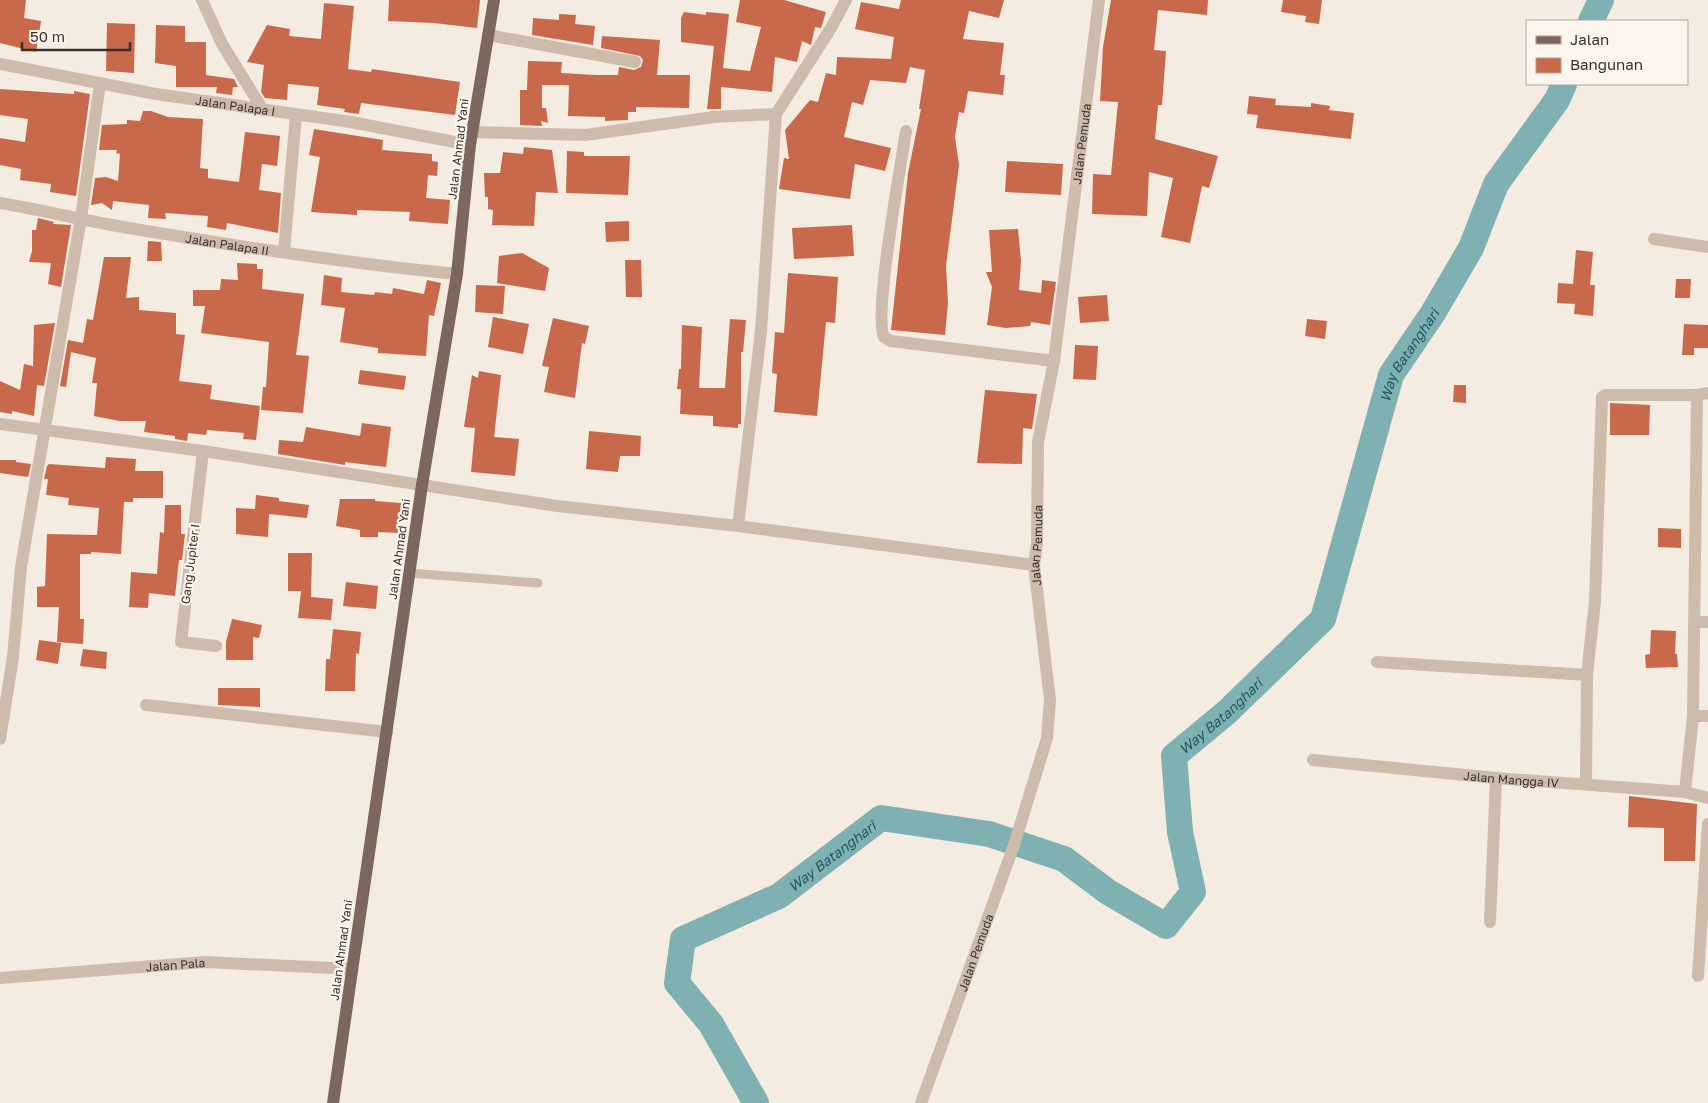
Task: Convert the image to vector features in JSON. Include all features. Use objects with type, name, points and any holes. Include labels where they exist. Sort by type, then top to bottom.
[{"type":"main road","name":"Jalan Ahmad Yani","points":[[333,1101],[422,485],[457,274],[466,204],[470,145],[494,0]]},
{"type":"street","points":[[202,0],[222,44],[263,110]]},
{"type":"street","points":[[738,526],[761,331],[776,114],[831,28],[846,0]]},
{"type":"street","name":"Jalan Pemuda","points":[[921,1103],[1014,845],[1048,738],[1050,700],[1034,565],[1037,544],[1038,442],[1054,361],[1098,0]]},
{"type":"street","points":[[488,35],[635,62]]},
{"type":"street","name":"Jalan Palapa I","points":[[0,64],[263,110],[351,122],[470,145]]},
{"type":"street","points":[[0,738],[13,657],[21,567],[43,429],[81,218],[100,83]]},
{"type":"street","points":[[472,132],[585,135],[714,117],[776,114]]},
{"type":"street","points":[[284,252],[296,115]]},
{"type":"street","points":[[906,131],[882,297],[880,326],[884,337],[891,341],[1054,361]]},
{"type":"street","name":"Jalan Palapa II","points":[[0,204],[120,227],[386,267],[457,274]]},
{"type":"street","points":[[1654,239],[1708,247]]},
{"type":"street","points":[[1586,783],[1587,675],[1596,602],[1602,397],[1605,395],[1702,394],[1702,525],[1694,622],[1693,716],[1685,792]]},
{"type":"street","points":[[0,424],[203,451],[557,506],[738,526],[1034,565]]},
{"type":"street","name":"Gang Jupiter I","points":[[203,451],[181,642],[216,646]]},
{"type":"street","points":[[1694,622],[1708,622]]},
{"type":"street","points":[[1377,662],[1587,675]]},
{"type":"street","points":[[146,705],[387,732]]},
{"type":"street","points":[[1693,716],[1708,716]]},
{"type":"street","name":"Jalan Mangga IV","points":[[1313,760],[1496,778],[1586,783],[1685,792],[1708,798]]},
{"type":"street","points":[[1490,922],[1496,778]]},
{"type":"street","points":[[1698,976],[1708,824]]},
{"type":"street","name":"Jalan Pala","points":[[0,978],[205,962],[352,969]]},
{"type":"lane","points":[[409,573],[538,583]]},
{"type":"building","points":[[0,0],[26,0],[24,18],[41,21],[36,52],[0,43]]},
{"type":"building","points":[[389,0],[480,0],[477,28],[434,23],[388,21]]},
{"type":"building","points":[[740,0],[784,0],[826,12],[821,28],[815,27],[811,45],[802,41],[797,62],[775,57],[772,92],[721,87],[721,109],[707,109],[714,46],[681,42],[681,18],[684,12],[706,15],[706,12],[729,14],[723,68],[750,71],[761,27],[736,22]]},
{"type":"building","points":[[901,0],[1004,0],[999,18],[969,11],[963,39],[1004,43],[1000,75],[1005,75],[1003,95],[968,91],[964,113],[959,112],[955,137],[959,165],[946,266],[948,303],[945,335],[891,330],[908,173],[921,109],[919,109],[925,70],[910,67],[906,83],[870,80],[863,105],[852,102],[844,137],[891,148],[885,171],[855,164],[850,199],[779,189],[784,158],[789,159],[785,130],[810,100],[818,102],[826,73],[836,75],[837,57],[891,59],[894,37],[855,29],[861,2],[899,9]]},
{"type":"building","points":[[1111,0],[1208,0],[1207,15],[1158,10],[1154,50],[1166,51],[1162,105],[1158,105],[1155,139],[1218,156],[1209,188],[1202,186],[1190,243],[1161,237],[1173,178],[1149,172],[1147,216],[1092,214],[1093,174],[1111,175],[1118,102],[1100,101],[1103,47]]},
{"type":"building","points":[[1283,0],[1322,0],[1319,24],[1305,22],[1306,16],[1281,12]]},
{"type":"building","points":[[324,3],[354,6],[348,69],[371,72],[372,69],[460,82],[455,115],[361,103],[359,114],[344,112],[345,109],[317,105],[319,87],[288,84],[287,100],[265,98],[261,92],[264,65],[247,62],[267,25],[290,29],[289,36],[321,39]]},
{"type":"building","points":[[559,14],[576,15],[575,24],[595,26],[593,45],[532,35],[533,18],[559,20]]},
{"type":"building","points":[[107,23],[135,24],[134,73],[106,71]]},
{"type":"building","points":[[156,25],[185,26],[185,42],[206,42],[206,75],[234,79],[238,87],[233,87],[232,95],[216,93],[217,87],[176,87],[176,66],[155,63]]},
{"type":"building","points":[[602,36],[660,40],[657,75],[690,75],[689,108],[636,107],[636,112],[628,112],[628,120],[605,121],[605,117],[568,116],[569,85],[542,85],[542,108],[546,108],[548,123],[541,121],[542,126],[520,125],[520,90],[527,90],[528,61],[562,62],[561,73],[596,75],[618,75],[619,67],[634,70],[641,67],[643,60],[640,56],[601,48]]},
{"type":"building","points":[[0,89],[74,94],[74,91],[90,94],[76,196],[50,192],[51,184],[20,180],[21,169],[0,165],[0,138],[25,142],[28,119],[0,115]]},
{"type":"building","points":[[1249,96],[1276,99],[1275,105],[1311,107],[1311,103],[1330,106],[1329,110],[1354,113],[1351,139],[1256,128],[1258,115],[1247,114]]},
{"type":"building","points":[[143,111],[151,111],[168,117],[203,119],[200,168],[208,169],[208,178],[239,182],[245,132],[280,136],[277,166],[262,164],[259,190],[281,193],[278,233],[227,223],[226,230],[207,227],[208,216],[165,213],[166,219],[148,218],[149,205],[113,201],[112,210],[102,203],[91,205],[95,178],[106,177],[118,181],[120,154],[116,153],[117,150],[99,150],[102,125],[127,124],[127,120],[140,121]]},
{"type":"building","points":[[314,129],[383,140],[382,150],[432,154],[432,161],[438,162],[437,176],[428,175],[426,198],[450,200],[448,224],[409,221],[410,212],[357,210],[357,215],[311,212],[320,157],[309,155]]},
{"type":"building","points":[[524,147],[552,150],[558,193],[536,192],[534,226],[492,225],[493,210],[488,209],[488,197],[485,197],[484,173],[500,173],[503,152],[523,154]]},
{"type":"building","points":[[567,151],[584,152],[584,156],[630,156],[628,195],[566,193]]},
{"type":"building","points":[[1007,161],[1063,164],[1061,195],[1005,192]]},
{"type":"building","points":[[38,218],[54,222],[53,224],[71,225],[61,287],[48,284],[51,263],[29,262],[32,251],[32,230],[36,230]]},
{"type":"building","points":[[629,221],[629,241],[606,242],[605,222]]},
{"type":"building","points":[[852,225],[854,256],[794,259],[792,228]]},
{"type":"building","points":[[1018,229],[1021,261],[1019,290],[1041,293],[1042,280],[1056,282],[1050,325],[1031,322],[1030,326],[1006,328],[987,325],[992,287],[986,272],[992,272],[989,230]]},
{"type":"building","points":[[148,241],[161,242],[162,261],[147,261]]},
{"type":"building","points":[[1576,250],[1593,252],[1590,285],[1595,285],[1593,316],[1574,314],[1575,304],[1557,303],[1558,283],[1573,284]]},
{"type":"building","points":[[522,253],[549,268],[545,291],[497,283],[499,256]]},
{"type":"building","points":[[104,257],[131,257],[126,298],[139,297],[139,310],[176,313],[176,334],[185,335],[179,381],[212,385],[210,399],[260,406],[256,440],[243,439],[244,433],[207,430],[206,435],[188,433],[187,441],[175,439],[175,436],[144,432],[146,421],[120,421],[94,416],[97,383],[92,383],[96,358],[71,352],[66,387],[60,386],[68,340],[83,343],[87,319],[93,320]]},
{"type":"building","points":[[625,260],[641,260],[642,297],[626,297]]},
{"type":"building","points":[[237,263],[257,264],[257,269],[263,269],[262,289],[304,294],[296,355],[309,356],[303,413],[261,410],[263,387],[266,387],[269,342],[201,333],[205,306],[193,306],[193,290],[220,290],[221,279],[238,280]]},
{"type":"building","points":[[788,273],[838,277],[835,323],[826,322],[817,416],[774,412],[777,374],[772,373],[775,332],[784,333]]},
{"type":"building","points":[[324,275],[342,278],[341,292],[374,295],[375,292],[392,294],[393,288],[424,294],[427,280],[441,283],[434,316],[429,315],[426,356],[378,353],[378,348],[340,342],[345,308],[321,305]]},
{"type":"building","points":[[1676,279],[1691,279],[1690,298],[1675,298]]},
{"type":"building","points":[[476,285],[505,286],[503,314],[475,312]]},
{"type":"building","points":[[1107,295],[1109,321],[1080,323],[1078,297]]},
{"type":"building","points":[[493,317],[529,324],[523,354],[488,347]]},
{"type":"building","points":[[553,318],[589,326],[585,344],[582,343],[575,398],[544,392],[549,367],[542,366]]},
{"type":"building","points":[[730,319],[746,320],[743,352],[741,352],[741,424],[738,424],[738,428],[713,426],[713,416],[680,414],[681,389],[677,389],[679,369],[681,369],[682,325],[702,327],[699,388],[725,388]]},
{"type":"building","points":[[1307,319],[1327,321],[1325,339],[1305,336]]},
{"type":"building","points":[[55,323],[44,386],[37,385],[34,416],[12,411],[12,414],[0,412],[0,381],[20,390],[24,364],[33,366],[34,325]]},
{"type":"building","points":[[1684,324],[1708,325],[1708,348],[1694,348],[1694,355],[1682,355]]},
{"type":"building","points":[[1075,345],[1098,346],[1096,380],[1073,379]]},
{"type":"building","points":[[360,370],[406,376],[404,390],[358,384]]},
{"type":"building","points":[[479,371],[501,375],[494,437],[519,439],[515,476],[471,472],[475,428],[464,427],[472,375],[478,378]]},
{"type":"building","points":[[1454,385],[1466,385],[1466,403],[1453,402]]},
{"type":"building","points":[[985,390],[1037,394],[1032,429],[1023,428],[1022,464],[977,463]]},
{"type":"building","points":[[1610,403],[1650,405],[1649,435],[1610,435]]},
{"type":"building","points":[[362,423],[391,427],[386,467],[345,462],[345,465],[278,454],[279,440],[303,442],[306,427],[360,436]]},
{"type":"building","points":[[589,431],[641,436],[640,456],[620,456],[618,472],[586,469]]},
{"type":"building","points":[[106,457],[136,459],[135,471],[163,471],[163,498],[133,498],[133,502],[124,502],[121,554],[91,552],[91,554],[80,554],[80,619],[84,619],[83,644],[57,642],[59,607],[37,607],[37,587],[45,586],[47,534],[97,535],[99,508],[68,505],[69,498],[46,495],[48,479],[44,479],[47,466],[49,464],[105,468]]},
{"type":"building","points":[[0,460],[16,460],[16,462],[31,464],[28,477],[0,473]]},
{"type":"building","points":[[256,495],[279,498],[279,501],[309,505],[307,518],[269,514],[268,537],[236,534],[236,508],[255,509]]},
{"type":"building","points":[[340,499],[375,499],[375,501],[401,503],[399,533],[378,532],[378,537],[360,537],[360,530],[336,526]]},
{"type":"building","points":[[165,505],[181,505],[181,534],[185,534],[182,560],[179,560],[175,596],[149,593],[148,608],[129,607],[131,572],[157,574],[160,532],[164,533]]},
{"type":"building","points":[[1658,528],[1681,529],[1681,548],[1658,547]]},
{"type":"building","points":[[288,553],[312,553],[311,597],[333,599],[331,620],[298,618],[301,591],[288,591]]},
{"type":"building","points":[[346,582],[378,586],[376,609],[343,606]]},
{"type":"building","points":[[232,619],[262,625],[259,638],[253,637],[253,660],[226,660],[226,642]]},
{"type":"building","points":[[333,629],[361,632],[359,654],[356,653],[355,691],[325,691],[326,659],[330,659]]},
{"type":"building","points":[[1651,630],[1676,631],[1675,654],[1677,654],[1678,667],[1646,668],[1645,655],[1650,654]]},
{"type":"building","points":[[39,640],[61,643],[58,664],[36,660]]},
{"type":"building","points":[[83,649],[107,652],[106,669],[80,666]]},
{"type":"building","points":[[218,688],[260,688],[260,707],[218,705]]},
{"type":"building","points":[[1629,796],[1697,804],[1695,861],[1664,861],[1664,828],[1628,827]]},
{"type":"waterway","name":"Way Batanghari","points":[[1591,20],[1601,0]]},
{"type":"waterway","name":"Way Batanghari","points":[[756,1103],[711,1024],[677,983],[683,939],[779,896],[881,818],[989,834],[1064,859],[1108,892],[1166,926],[1193,892],[1180,832],[1174,756],[1227,712],[1323,619],[1391,375],[1433,313],[1471,248],[1496,184],[1557,100],[1564,85]]}]
